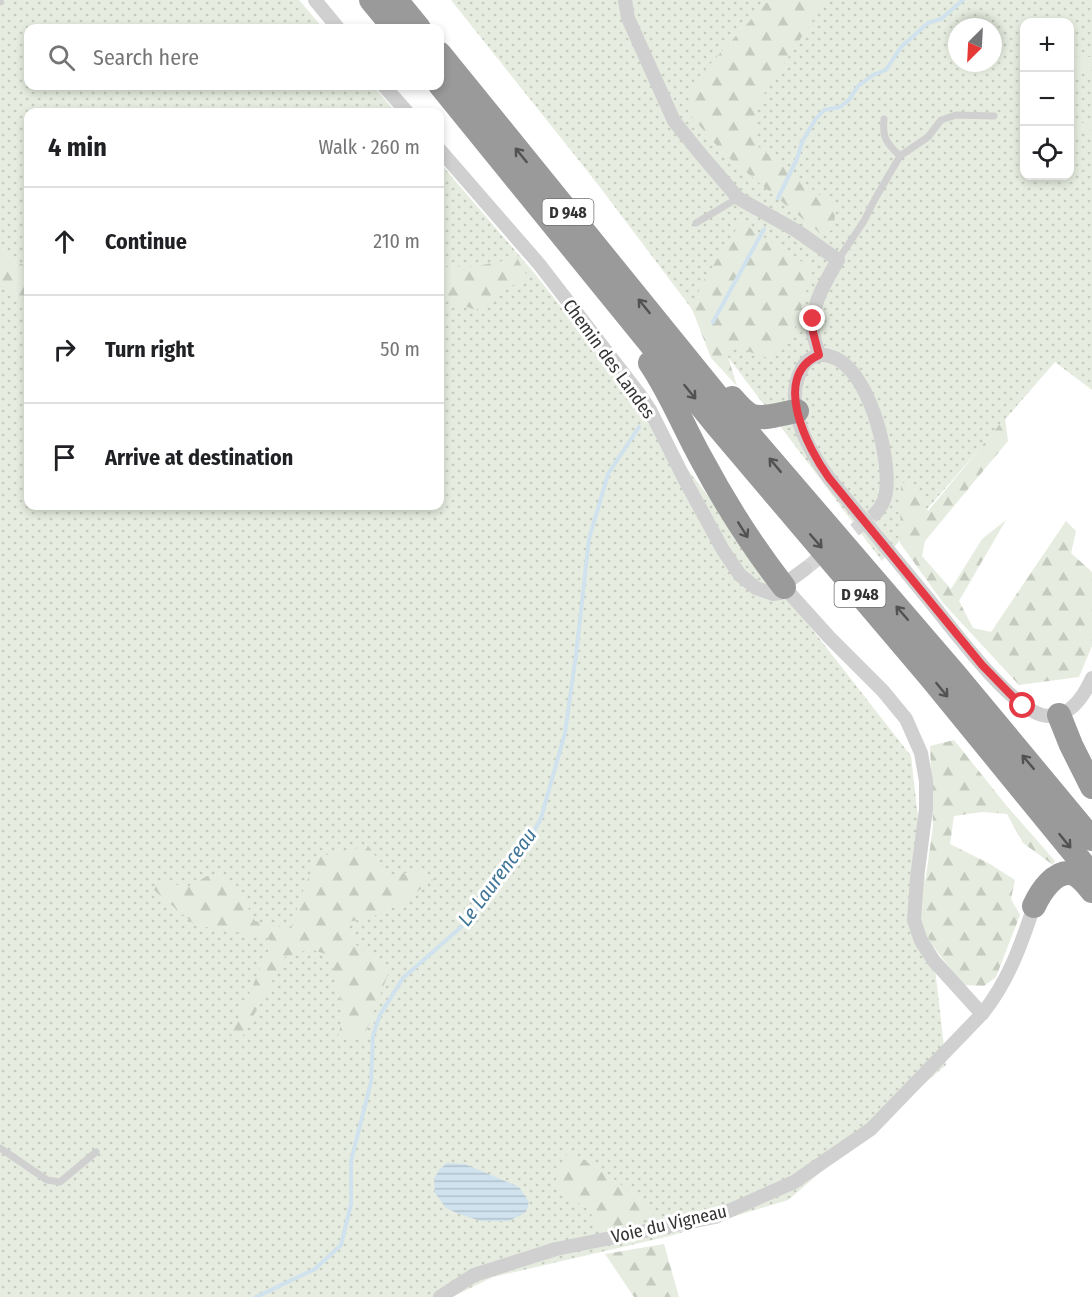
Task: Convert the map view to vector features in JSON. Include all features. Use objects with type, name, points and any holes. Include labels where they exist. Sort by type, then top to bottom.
[{"type":"highway","points":[[371,0],[391,24]]},
{"type":"highway","points":[[396,0],[416,24]]},
{"type":"highway","name":"D 948","points":[[444,59],[735,418],[955,674],[1092,839]]},
{"type":"highway","name":"D 948","points":[[444,90],[718,427],[931,678],[1092,875]]},
{"type":"highway","points":[[626,315],[629,334],[668,393],[693,445],[719,491],[754,546],[784,587]]},
{"type":"highway","points":[[681,351],[702,363],[751,416],[759,417],[797,411]]},
{"type":"highway","points":[[1059,715],[1092,787]]},
{"type":"highway","points":[[1034,906],[1049,883],[1063,874],[1075,875],[1092,891]]},
{"type":"street","points":[[315,0],[335,24]]},
{"type":"street","points":[[625,0],[628,18],[674,121],[698,151],[738,198],[797,231],[838,260],[815,306],[813,332],[819,355]]},
{"type":"street","points":[[388,90],[403,108]]},
{"type":"street","name":"Chemin des Landes","points":[[444,155],[539,264],[640,395],[713,531],[740,575],[756,588],[773,594],[780,593],[784,587]]},
{"type":"street","points":[[876,513],[886,494],[886,482],[881,436],[873,408],[857,378],[849,369],[831,356],[819,355],[804,364],[797,382],[795,397],[803,433],[817,461],[982,665],[1023,706],[1044,715],[1059,715],[1074,707],[1092,678]]},
{"type":"street","points":[[805,569],[784,587],[829,637],[883,691],[906,719],[921,753],[926,781],[926,809],[914,920],[921,941],[934,961],[982,1014]]},
{"type":"street","name":"Voie du Vigneau","points":[[440,1297],[474,1275],[556,1249],[715,1217],[794,1182],[871,1129],[982,1014],[994,1000],[1013,966],[1034,906]]},
{"type":"lane","points":[[838,260],[864,221],[900,156],[928,137],[941,120],[956,115],[994,116]]},
{"type":"lane","points":[[884,120],[882,133],[886,142],[900,156]]},
{"type":"lane","points":[[696,223],[738,198]]},
{"type":"lane","points":[[0,1148],[47,1180],[60,1182],[96,1152]]},
{"type":"green space","points":[[0,0],[299,0],[320,24],[24,24],[24,90],[377,90],[392,108],[24,108],[24,510],[444,510],[444,168],[536,275],[911,756],[946,1065],[788,1200],[670,1236],[493,1277],[452,1297],[0,1297]]},
{"type":"green space","points":[[451,0],[1092,0],[1092,390],[1055,362],[882,561],[596,182]]},
{"type":"green space","points":[[769,0],[826,0],[756,106],[755,144],[836,208],[833,230],[820,233],[723,153],[688,112],[690,86]]},
{"type":"green space","points":[[1074,56],[1092,57],[1092,74],[1074,71]]},
{"type":"green space","points":[[1092,120],[1092,130],[1074,130],[1074,123]]},
{"type":"green space","points":[[741,222],[813,269],[795,328],[768,358],[744,350],[726,350],[737,386],[711,358],[692,309],[702,283]]},
{"type":"green space","points":[[0,251],[24,266],[24,303],[0,278]]},
{"type":"green space","points":[[517,258],[527,276],[476,310],[444,299],[444,267],[477,266]]},
{"type":"green space","points":[[1005,418],[1008,441],[925,541],[922,556],[951,589],[982,539],[1006,520],[959,601],[973,628],[991,632],[1066,521],[1076,531],[1071,553],[1092,572],[1092,646],[1079,677],[1019,685],[944,604],[900,543],[901,481],[919,493],[928,511]]},
{"type":"green space","points":[[954,740],[1055,861],[1053,865],[1023,843],[1007,814],[982,812],[954,816],[950,844],[990,864],[1015,880],[1011,899],[1020,915],[996,977],[984,986],[963,985],[932,945],[920,920],[933,826],[930,746]]},
{"type":"green space","points":[[368,846],[390,875],[422,871],[433,880],[399,905],[369,918],[348,922],[355,944],[390,969],[364,1037],[338,1037],[344,1011],[329,955],[310,949],[285,957],[240,1041],[231,1035],[272,942],[267,938],[195,925],[154,890],[156,880],[187,887],[211,874],[235,883],[255,921],[291,929],[301,896],[317,857]]},
{"type":"green space","points":[[568,1151],[609,1175],[650,1208],[653,1218],[601,1230],[588,1209],[557,1190],[556,1180]]},
{"type":"green space","points":[[664,1244],[679,1297],[634,1297],[605,1254]]},
{"type":"water","points":[[447,1163],[465,1164],[519,1187],[529,1202],[526,1212],[509,1221],[481,1221],[446,1208],[435,1193],[434,1179]]},
{"type":"waterway","name":"Le Laurenceau","points":[[778,198],[797,159],[802,142],[824,110],[840,107],[849,100],[858,86],[873,75],[886,70],[901,47],[928,23],[941,19],[963,0]]},
{"type":"waterway","name":"Le Laurenceau","points":[[713,322],[764,229]]},
{"type":"waterway","name":"Le Laurenceau","points":[[256,1297],[315,1269],[341,1245],[351,1204],[351,1161],[371,1082],[373,1035],[380,1015],[403,978],[468,921],[529,841],[541,818],[565,733],[589,539],[608,474],[639,427]]},
{"type":"tunnel","points":[[805,569],[876,513]]},
{"type":"route","points":[[813,319],[813,332],[819,355],[804,364],[797,382],[795,397],[803,433],[817,461],[982,665],[1023,706]]}]
